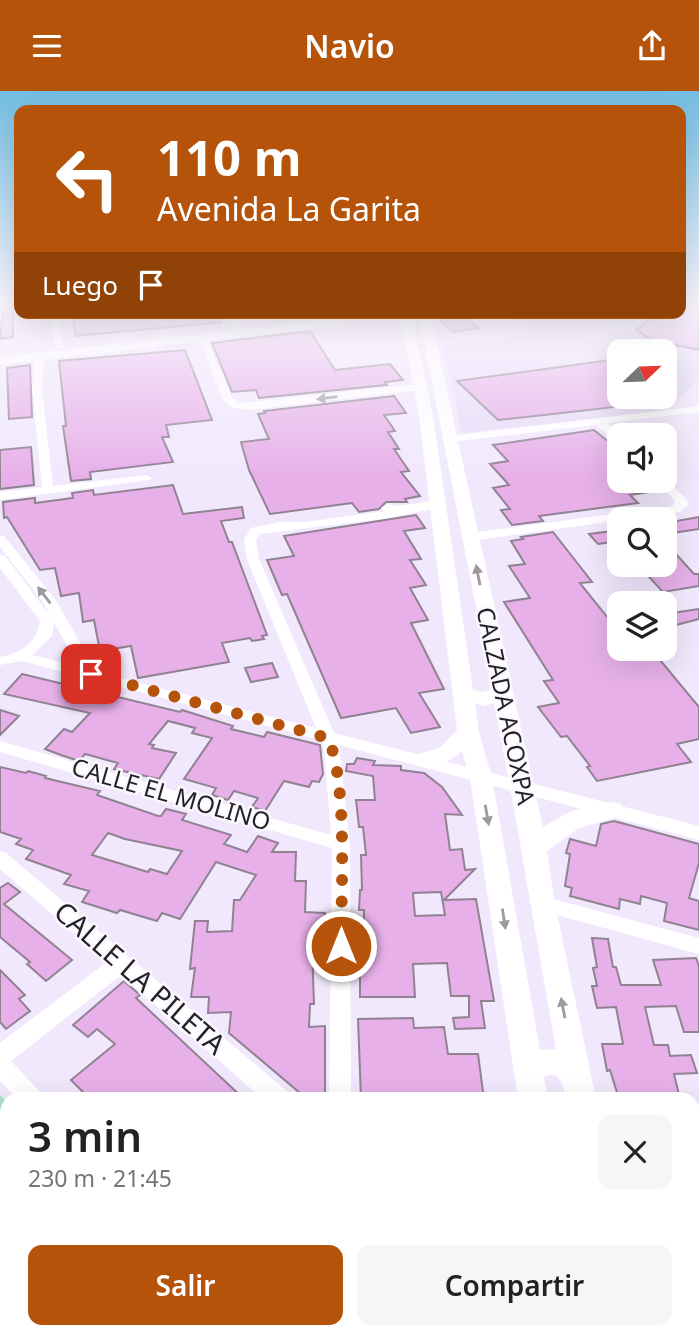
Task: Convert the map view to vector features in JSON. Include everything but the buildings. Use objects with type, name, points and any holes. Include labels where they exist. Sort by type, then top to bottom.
[{"type":"main road","name":"CALZADA ACOXPA","points":[[415,360],[426,413],[468,732],[481,778],[531,1086]]},
{"type":"main road","name":"CALZADA ACOXPA","points":[[434,360],[535,849],[542,904],[579,1089]]},
{"type":"main road","points":[[426,413],[446,413]]},
{"type":"main road","points":[[432,472],[457,472]]},
{"type":"main road","points":[[465,701],[503,700]]},
{"type":"main road","points":[[423,761],[448,753],[468,732]]},
{"type":"main road","points":[[535,849],[550,834],[568,822],[613,810]]},
{"type":"main road","points":[[524,1041],[539,1052],[548,1053],[561,1050],[569,1041]]},
{"type":"main road","points":[[531,1086],[537,1063],[549,1060],[563,1063],[579,1089]]},
{"type":"street","points":[[39,360],[37,389],[48,490]]},
{"type":"street","points":[[211,360],[228,400],[237,406],[248,407],[419,387]]},
{"type":"street","points":[[451,439],[699,409]]},
{"type":"street","points":[[599,422],[607,429]]},
{"type":"street","points":[[0,496],[146,478]]},
{"type":"street","points":[[470,537],[676,509],[682,505],[674,493]]},
{"type":"street","points":[[340,1092],[341,844],[338,786],[332,748],[269,602],[253,559],[250,540],[255,531],[292,524],[306,526],[390,514],[398,510],[438,504]]},
{"type":"street","points":[[0,540],[48,599],[65,627],[72,646],[91,674]]},
{"type":"street","points":[[0,559],[47,621],[44,636],[22,657]]},
{"type":"street","points":[[0,661],[22,657],[699,833]]},
{"type":"street","name":"CALLE EL MOLINO","points":[[0,747],[341,844]]},
{"type":"street","name":"CALLE LA PILETA","points":[[0,858],[272,1092]]},
{"type":"street","points":[[542,904],[699,946]]},
{"type":"street","points":[[0,1056],[123,962]]},
{"type":"street","points":[[0,1065],[25,1092]]},
{"type":"shaded area","points":[[445,360],[607,360],[607,409],[666,409],[664,411],[461,433]]},
{"type":"shaded area","points":[[677,360],[699,360],[699,380],[677,399]]},
{"type":"route","points":[[91,674],[328,738],[338,786],[341,946]]}]
